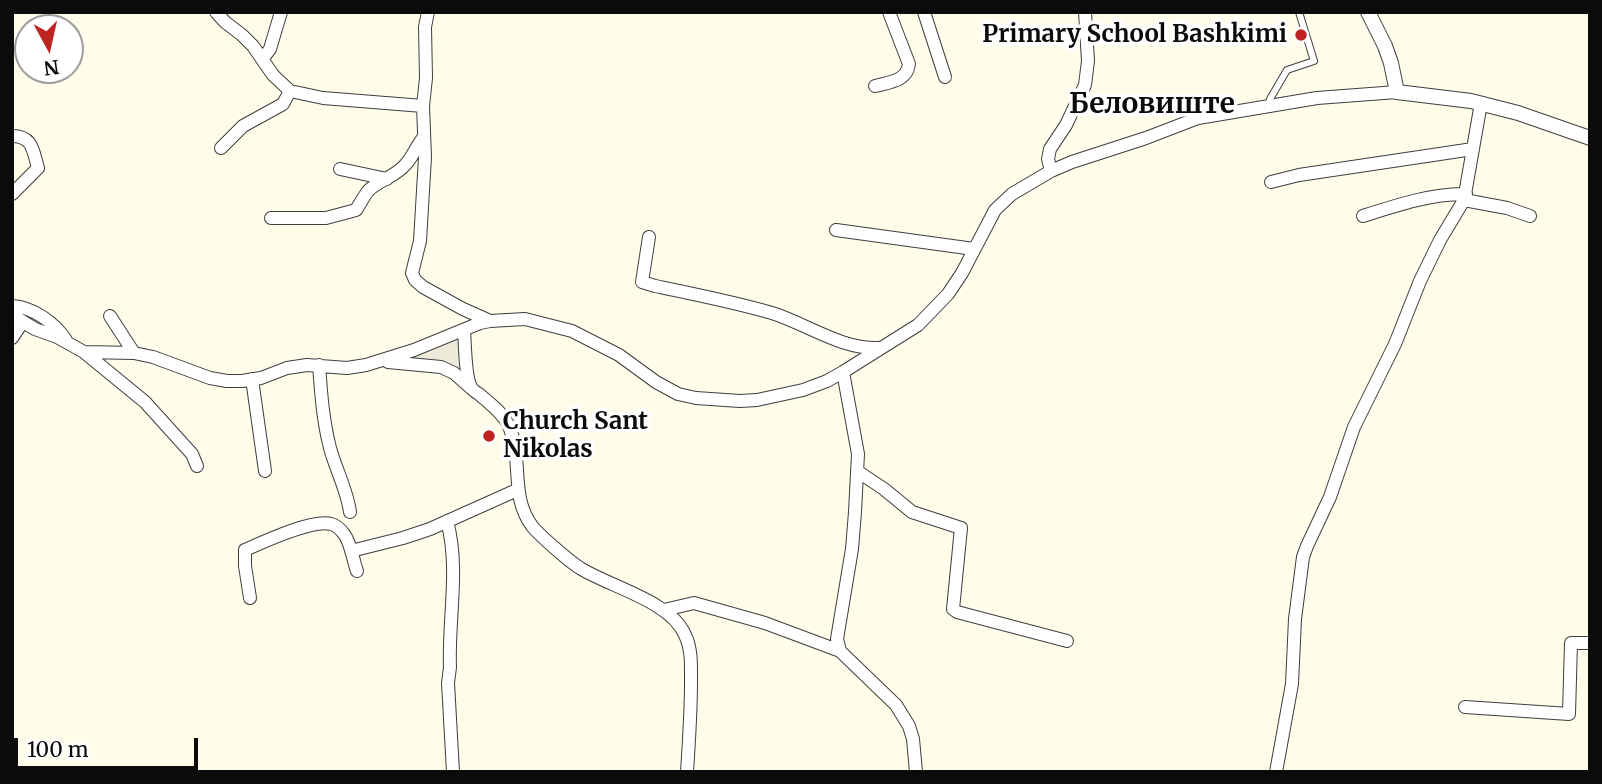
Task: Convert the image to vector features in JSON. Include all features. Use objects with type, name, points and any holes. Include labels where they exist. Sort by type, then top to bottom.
[{"type":"street","points":[[216,12],[242,36],[273,75],[290,91],[323,97],[423,106]]},
{"type":"street","points":[[260,56],[264,57],[270,49],[281,12]]},
{"type":"street","points":[[428,12],[425,27],[425,157],[420,241],[412,273],[415,280],[439,297],[490,321]]},
{"type":"street","points":[[875,86],[904,77],[908,72],[909,64],[889,12]]},
{"type":"street","points":[[923,12],[945,77]]},
{"type":"street","points":[[1051,171],[1048,159],[1050,149],[1066,125],[1085,85],[1088,61],[1085,12]]},
{"type":"street","points":[[1368,12],[1388,55],[1397,92]]},
{"type":"street","points":[[221,148],[243,126],[283,104],[290,91]]},
{"type":"street","points":[[84,352],[134,353],[227,382],[252,379],[307,365],[347,368],[382,361],[490,321],[525,319],[572,331],[619,355],[656,382],[678,394],[740,401],[778,396],[815,386],[843,372],[918,325],[936,308],[955,283],[995,210],[1012,194],[1051,171],[1198,118],[1317,98],[1397,92],[1481,103],[1590,138]]},
{"type":"street","points":[[1276,772],[1292,684],[1295,619],[1307,546],[1330,497],[1354,427],[1395,344],[1420,281],[1465,197],[1481,103]]},
{"type":"street","points":[[12,136],[25,137],[32,147],[38,168],[12,194]]},
{"type":"street","points":[[271,218],[326,218],[356,210],[368,191],[406,165],[424,137]]},
{"type":"street","points":[[1271,182],[1312,173],[1473,149]]},
{"type":"street","points":[[340,169],[387,180]]},
{"type":"street","points":[[1363,216],[1453,194],[1530,216]]},
{"type":"street","points":[[836,230],[974,249]]},
{"type":"street","points":[[649,237],[642,282],[772,313],[866,349],[880,348]]},
{"type":"street","points":[[12,306],[25,308],[53,324],[67,342]]},
{"type":"street","points":[[110,316],[134,353]]},
{"type":"street","points":[[12,338],[17,319],[84,352],[145,402],[192,454],[197,466]]},
{"type":"street","points":[[464,330],[471,388]]},
{"type":"street","points":[[382,361],[441,367],[454,373],[500,412],[512,434],[517,452],[517,490],[524,512],[532,525],[579,568],[664,610],[679,624],[686,635],[690,652],[691,718],[687,772]]},
{"type":"street","points":[[319,365],[325,430],[349,501],[350,512]]},
{"type":"street","points":[[840,651],[837,639],[852,549],[858,454],[843,372]]},
{"type":"street","points":[[252,379],[265,471]]},
{"type":"street","points":[[857,471],[912,512],[961,528],[953,609],[1067,641]]},
{"type":"street","points":[[351,551],[430,529],[517,490]]},
{"type":"street","points":[[447,521],[452,567],[448,683],[453,772]]},
{"type":"street","points":[[250,598],[245,550],[314,524],[329,523],[338,527],[346,536],[357,571]]},
{"type":"street","points":[[664,610],[694,603],[765,623],[840,651],[896,705],[913,738],[916,772]]},
{"type":"street","points":[[1465,707],[1569,714],[1571,643],[1590,643]]},
{"type":"lane","points":[[1269,105],[1287,70],[1314,61],[1299,12]]},
{"type":"shaded area","points":[[464,330],[471,388],[454,373],[382,361]]},
{"type":"place","name":"Primary School Bashkimi","points":[[1301,35]]},
{"type":"place","name":"Church Sant Nikolas","points":[[489,436]]},
{"type":"district","name":"Беловиште","points":[[1152,105]]}]
